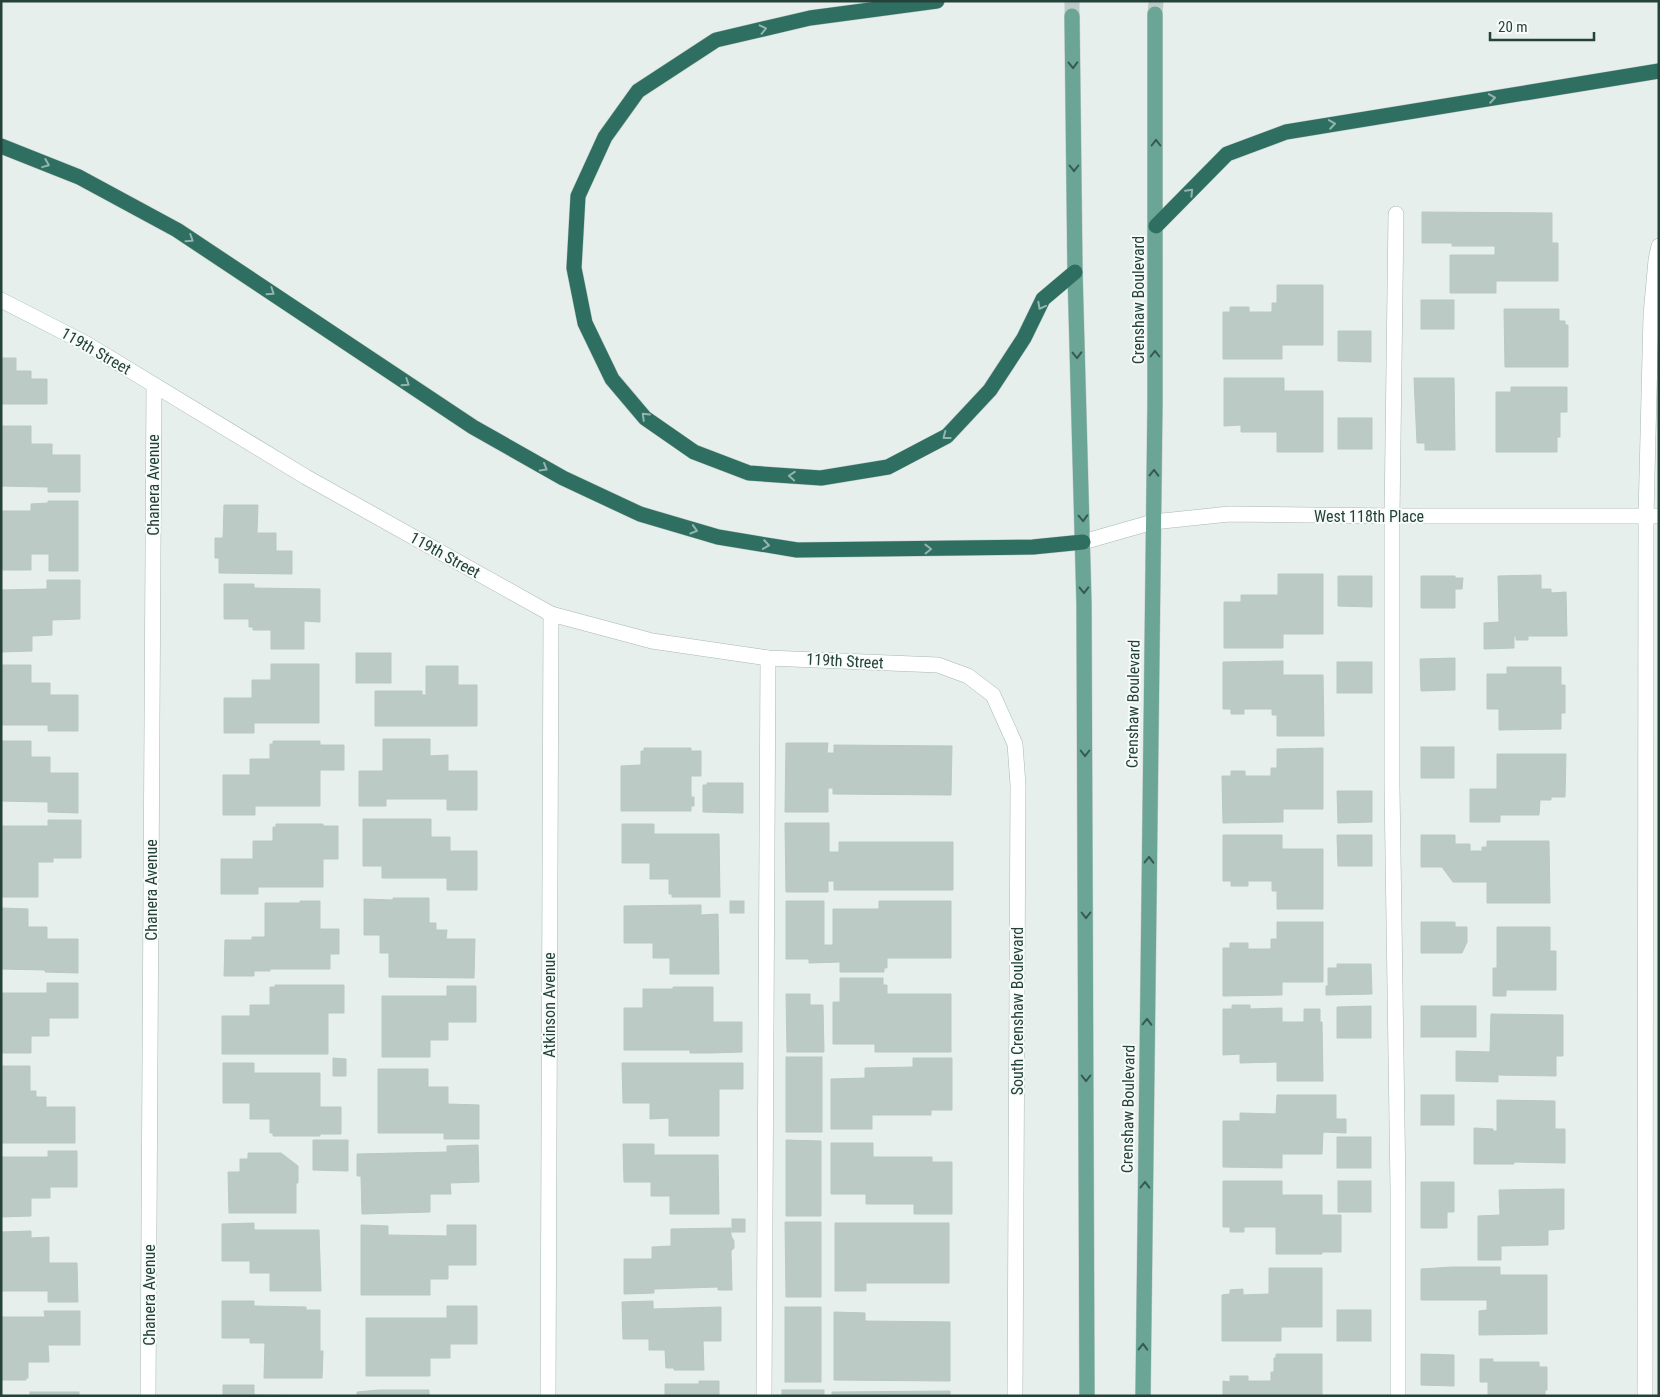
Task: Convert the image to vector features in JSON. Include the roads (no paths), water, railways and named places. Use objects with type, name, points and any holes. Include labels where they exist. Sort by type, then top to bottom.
[{"type":"highway","points":[[937,1],[810,18],[716,40],[638,91],[605,137],[578,196],[574,268],[585,323],[612,379],[646,418],[694,452],[750,472],[820,478],[888,467],[947,436],[990,390],[1024,338],[1043,299],[1075,272]]},
{"type":"highway","points":[[1156,226],[1227,154],[1286,132],[1659,71]]},
{"type":"highway","points":[[1,146],[79,177],[176,230],[473,427],[563,478],[640,514],[718,537],[797,550],[1013,548],[1083,542]]},
{"type":"main road","name":"Crenshaw Boulevard","points":[[1143,1396],[1156,226],[1155,14]]},
{"type":"main road","points":[[1072,16],[1075,272],[1083,542],[1088,1396]]},
{"type":"street","points":[[1396,214],[1392,516],[1392,787],[1398,1190],[1398,1396]]},
{"type":"street","points":[[1645,1396],[1652,516],[1650,315],[1659,246]]},
{"type":"street","name":"119th Street","points":[[1,300],[85,343],[306,477],[551,614],[652,641],[768,658],[938,665]]},
{"type":"street","name":"Chanera Avenue","points":[[148,1396],[154,385]]},
{"type":"street","name":"West 118th Place","points":[[1083,542],[1153,522],[1229,514],[1652,516]]},
{"type":"street","name":"Atkinson Avenue","points":[[548,1396],[551,614]]},
{"type":"street","points":[[764,1396],[768,658]]},
{"type":"street","name":"South Crenshaw Boulevard","points":[[938,665],[968,676],[993,694],[1015,744],[1018,785],[1015,1396]]},
{"type":"tunnel","points":[[1072,1],[1072,16]]},
{"type":"tunnel","points":[[1155,14],[1156,1]]}]
